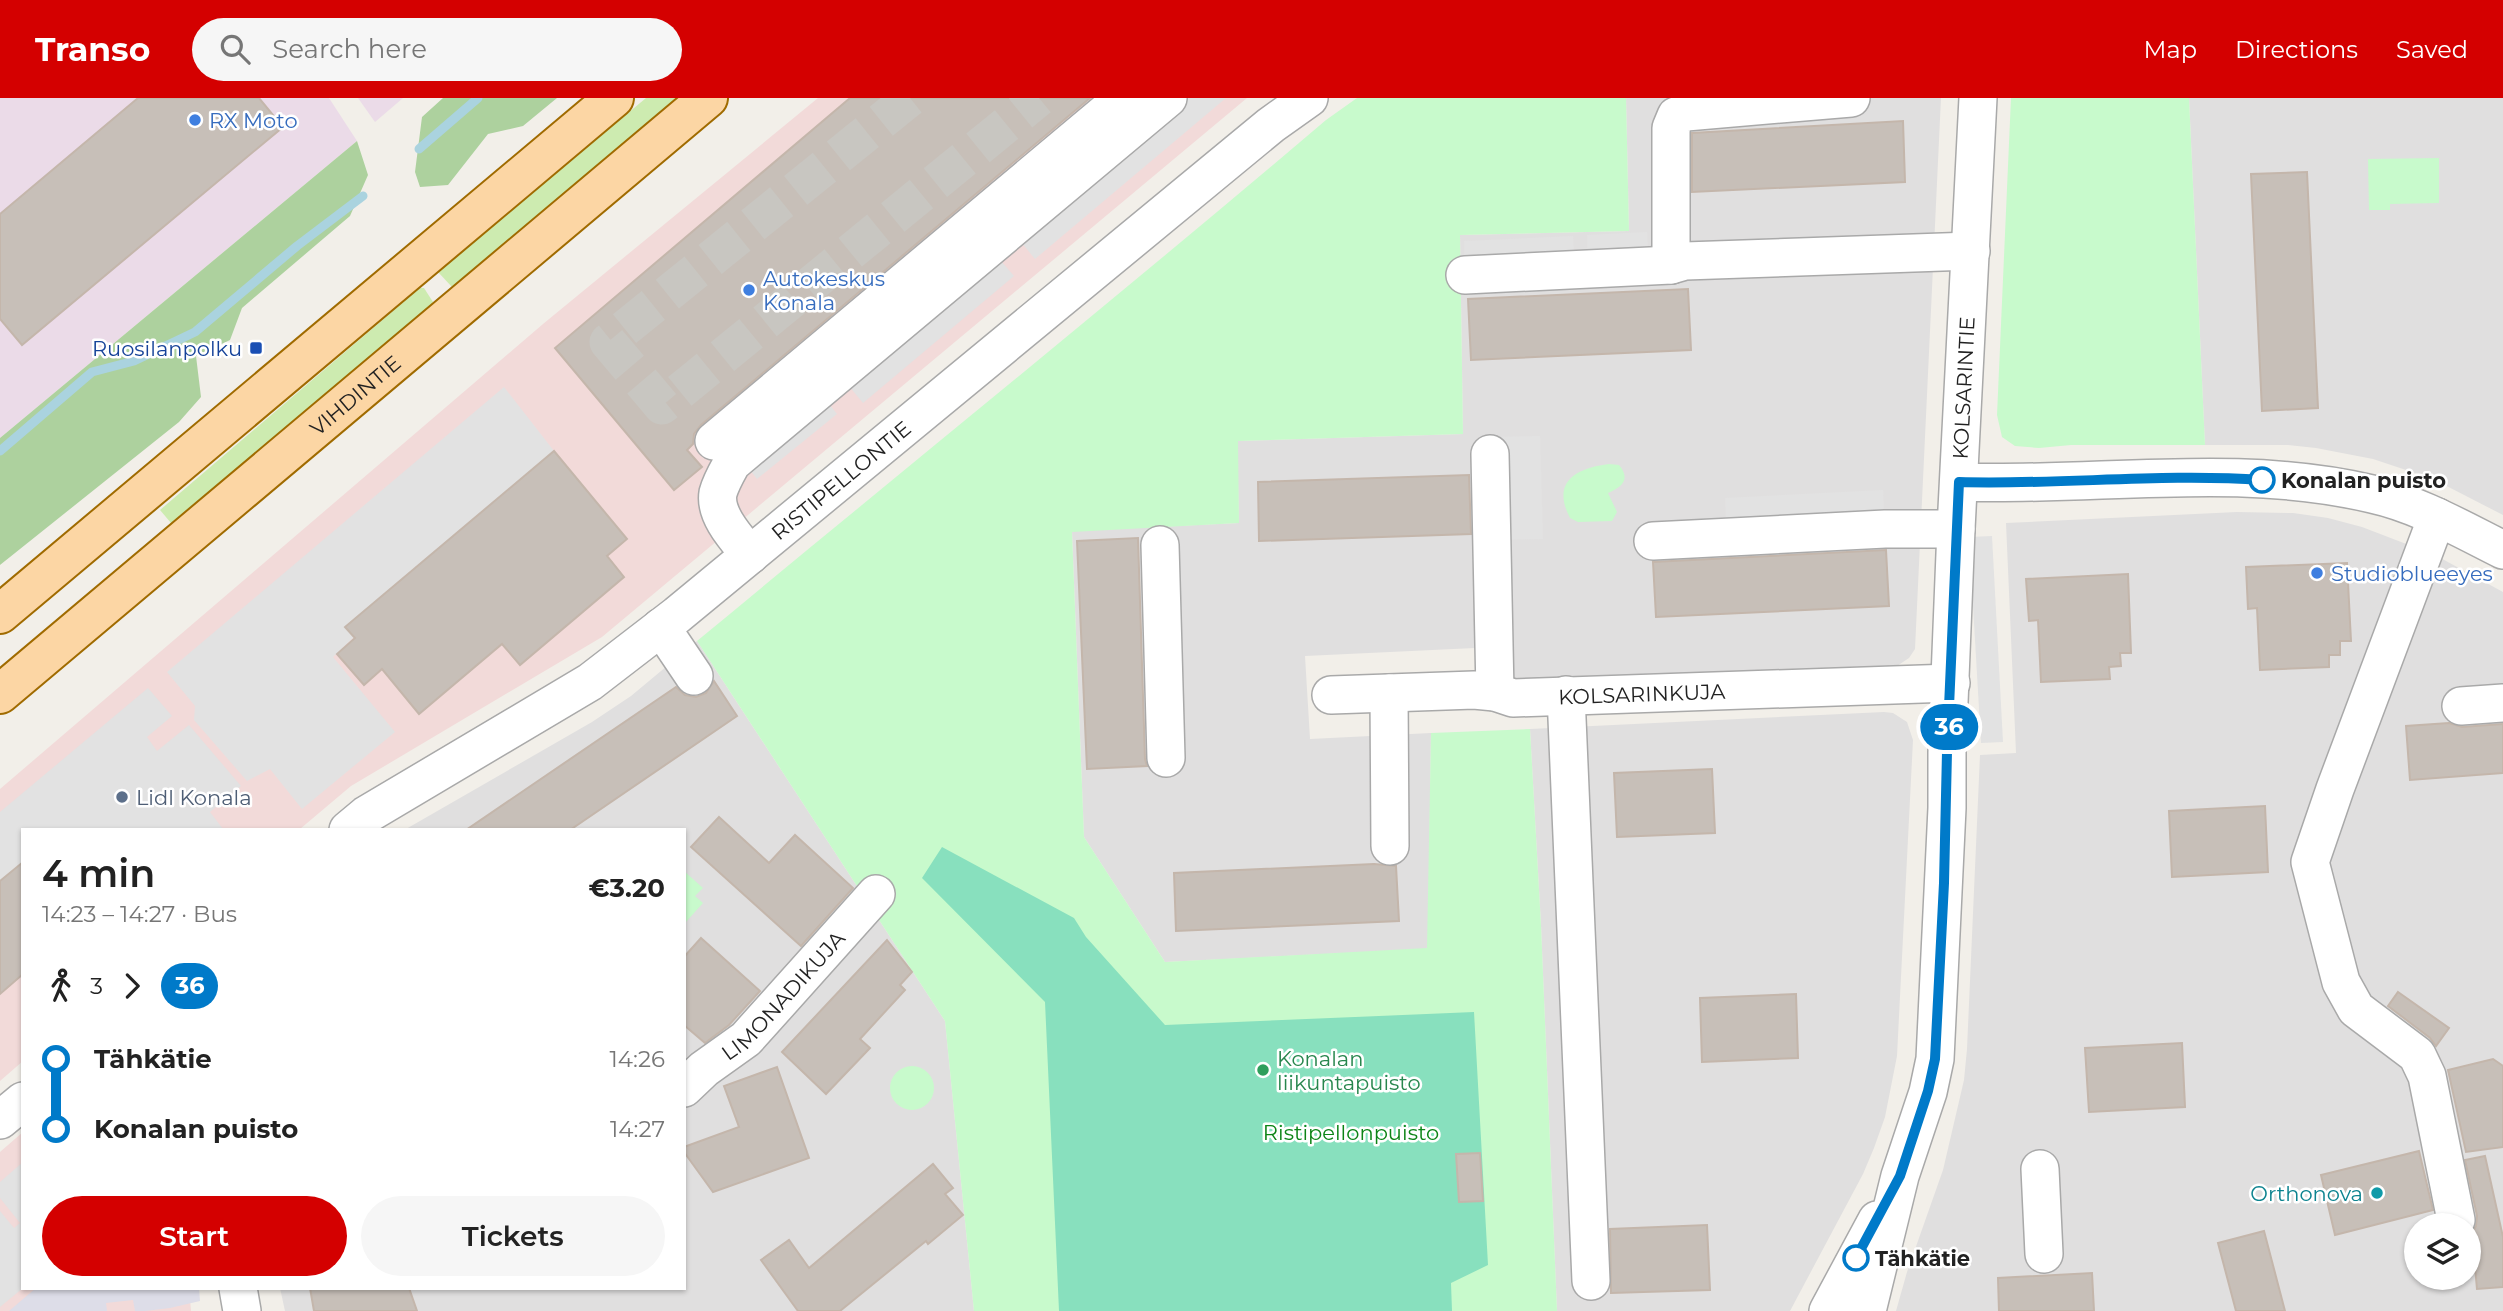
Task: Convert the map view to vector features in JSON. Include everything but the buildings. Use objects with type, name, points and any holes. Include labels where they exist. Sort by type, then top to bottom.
[{"type":"main road","points":[[0,614],[614,98]]},
{"type":"main road","name":"VIHDINTIE","points":[[0,694],[708,98]]},
{"type":"street","points":[[714,441],[1123,98]]},
{"type":"street","points":[[750,555],[733,535],[719,503],[718,495],[732,463],[1168,98]]},
{"type":"street","name":"RISTIPELLONTIE","points":[[351,828],[377,808],[590,682],[750,555],[1271,125],[1310,98]]},
{"type":"street","points":[[1671,265],[1671,128],[1676,116],[1686,112],[1851,98]]},
{"type":"street","name":"KOLSARINTIE","points":[[1867,1311],[1900,1176],[1928,1091],[1935,1059],[1942,945],[1956,529],[1978,98]]},
{"type":"street","points":[[1465,275],[1671,265],[1685,261],[1971,251]]},
{"type":"street","points":[[1490,454],[1495,692]]},
{"type":"street","points":[[1959,482],[2005,484],[2223,477],[2298,482],[2373,494],[2437,517],[2503,550]]},
{"type":"street","points":[[2437,517],[2309,862],[2341,982],[2348,996],[2356,1009],[2417,1055],[2427,1076],[2455,1213]]},
{"type":"street","points":[[1653,541],[1885,529],[1956,529]]},
{"type":"street","points":[[1160,545],[1166,758]]},
{"type":"street","points":[[661,627],[694,676]]},
{"type":"street","name":"KOLSARINKUJA","points":[[1331,695],[1474,690],[1495,692],[1513,698],[1951,683]]},
{"type":"street","points":[[1389,693],[1390,846]]},
{"type":"street","points":[[1566,695],[1591,1281]]},
{"type":"street","points":[[2461,706],[2503,703]]},
{"type":"street","name":"LIMONADIKUJA","points":[[686,1086],[704,1069],[746,1039],[876,894]]},
{"type":"street","points":[[0,1120],[21,1103]]},
{"type":"street","points":[[2040,1169],[2044,1254]]},
{"type":"street","name":"KOLSARINTIE","points":[[1828,1311],[1900,1176]]},
{"type":"street","points":[[238,1290],[242,1311]]},
{"type":"shaded area","points":[[0,98],[329,98],[357,141],[0,438]]},
{"type":"shaded area","points":[[358,98],[403,98],[375,122]]},
{"type":"shaded area","points":[[818,98],[1247,98],[602,637],[351,786],[301,828],[21,828],[21,1063],[0,1081],[0,789],[543,324]]},
{"type":"shaded area","points":[[1168,98],[1226,98],[1035,259],[1011,230]]},
{"type":"shaded area","points":[[1626,98],[1941,98],[1915,649],[1909,658],[1897,666],[1513,683],[1475,648],[1305,656],[1310,739],[1431,733],[1428,949],[1165,962],[1084,837],[1072,531],[1239,523],[1237,441],[1463,434],[1460,235],[1629,231]]},
{"type":"shaded area","points":[[2189,98],[2503,98],[2503,515],[2433,479],[2373,459],[2288,445],[2205,445]]},
{"type":"shaded area","points":[[1647,232],[1649,266],[1588,269],[1587,235]]},
{"type":"shaded area","points":[[1573,236],[1575,270],[1465,275],[1464,241]]},
{"type":"shaded area","points":[[989,247],[1014,276],[863,403],[839,374]]},
{"type":"shaded area","points":[[504,387],[554,451],[346,627],[354,637],[333,657],[395,732],[302,809],[270,769],[247,781],[194,720],[195,706],[167,672]]},
{"type":"shaded area","points":[[819,391],[837,414],[757,479],[739,456]]},
{"type":"shaded area","points":[[1540,436],[1543,539],[1492,540],[1489,437]]},
{"type":"shaded area","points":[[1883,490],[1885,529],[1727,537],[1725,498]]},
{"type":"shaded area","points":[[2237,512],[2293,513],[2362,527],[2435,555],[2503,592],[2503,1311],[1896,1311],[1943,1170],[1964,1080],[1980,755],[2016,753],[2006,523]]},
{"type":"shaded area","points":[[1992,536],[2003,742],[1981,743],[1969,537]]},
{"type":"shaded area","points":[[697,641],[945,1021],[974,1311],[285,1311],[280,1290],[686,1290],[686,828],[408,828],[592,722],[631,696]]},
{"type":"shaded area","name":"Lidl Konala","points":[[148,688],[172,716],[147,737],[157,751],[189,725],[241,786],[210,812],[222,828],[21,828],[21,908],[0,883],[0,812]]},
{"type":"shaded area","points":[[1893,713],[1907,722],[1913,740],[1897,1056],[1885,1117],[1874,1148],[1863,1174],[1790,1311],[1557,1311],[1530,729]]},
{"type":"shaded area","points":[[21,1134],[21,1290],[189,1290],[191,1311],[0,1311],[0,1152]]},
{"type":"shaded area","points":[[21,1164],[21,1290],[0,1307],[0,1211],[14,1228],[20,1223],[0,1198],[0,1182]]},
{"type":"shaded area","points":[[34,1290],[199,1290],[200,1301],[145,1311],[135,1311],[133,1300],[106,1303],[107,1311],[9,1311]]},
{"type":"green space","points":[[443,98],[557,98],[523,126],[488,134],[448,185],[420,187],[415,172],[422,117]]},
{"type":"green space","points":[[646,98],[677,98],[452,287],[438,272]]},
{"type":"green space","name":"Ristipellonpuisto","points":[[1357,98],[1626,98],[1629,231],[1460,235],[1463,434],[1238,441],[1239,523],[1072,532],[1084,837],[1165,962],[1427,948],[1431,733],[1530,729],[1557,1311],[974,1311],[945,1021],[697,641],[1326,120]]},
{"type":"green space","points":[[2011,98],[2189,98],[2205,445],[2071,445],[2039,448],[2015,446],[2002,437],[1997,415]]},
{"type":"green space","points":[[357,141],[368,175],[350,216],[242,308],[230,340],[196,356],[201,397],[179,422],[0,565],[0,438]]},
{"type":"green space","points":[[2439,158],[2439,203],[2390,204],[2390,210],[2369,210],[2368,159]]},
{"type":"green space","points":[[420,288],[424,288],[433,302],[430,307],[171,523],[160,510]]},
{"type":"green space","points":[[1609,464],[1619,465],[1624,474],[1621,485],[1608,493],[1617,512],[1612,521],[1578,522],[1570,518],[1563,495],[1570,479],[1586,469]]},
{"type":"green space","name":"Konalan liikuntapuisto","points":[[942,847],[1074,918],[1086,937],[1165,1025],[1474,1012],[1488,1265],[1451,1283],[1452,1311],[1059,1311],[1045,1002],[922,878]]},
{"type":"green space","points":[[686,873],[703,888],[695,896],[703,903],[686,922]]},
{"type":"green space","points":[[912,1066],[927,1073],[934,1088],[927,1103],[912,1110],[897,1103],[890,1088],[897,1073]]},
{"type":"waterway","points":[[419,149],[478,98]]},
{"type":"waterway","points":[[0,451],[92,372],[134,361],[195,332],[297,246],[363,196]]},
{"type":"tunnel","points":[[910,98],[608,342],[662,406],[1039,98]]},
{"type":"bus line","name":"36","points":[[1856,1258],[1900,1176],[1928,1091],[1935,1059],[1959,482],[2005,484],[2209,477],[2262,480]]},
{"type":"place","name":"RX Moto","points":[[195,120]]},
{"type":"place","name":"Autokeskus Konala","points":[[749,290]]},
{"type":"place","name":"Ruosilanpolku","points":[[256,348]]},
{"type":"place","name":"Konalan puisto","points":[[2262,480]]},
{"type":"place","name":"Studioblueeyes","points":[[2317,573]]},
{"type":"place","name":"Lidl Konala","points":[[122,797]]},
{"type":"place","name":"Konalan liikuntapuisto","points":[[1263,1070]]},
{"type":"place","name":"Orthonova","points":[[2377,1193]]},
{"type":"place","name":"Tähkätie","points":[[1856,1258]]}]
